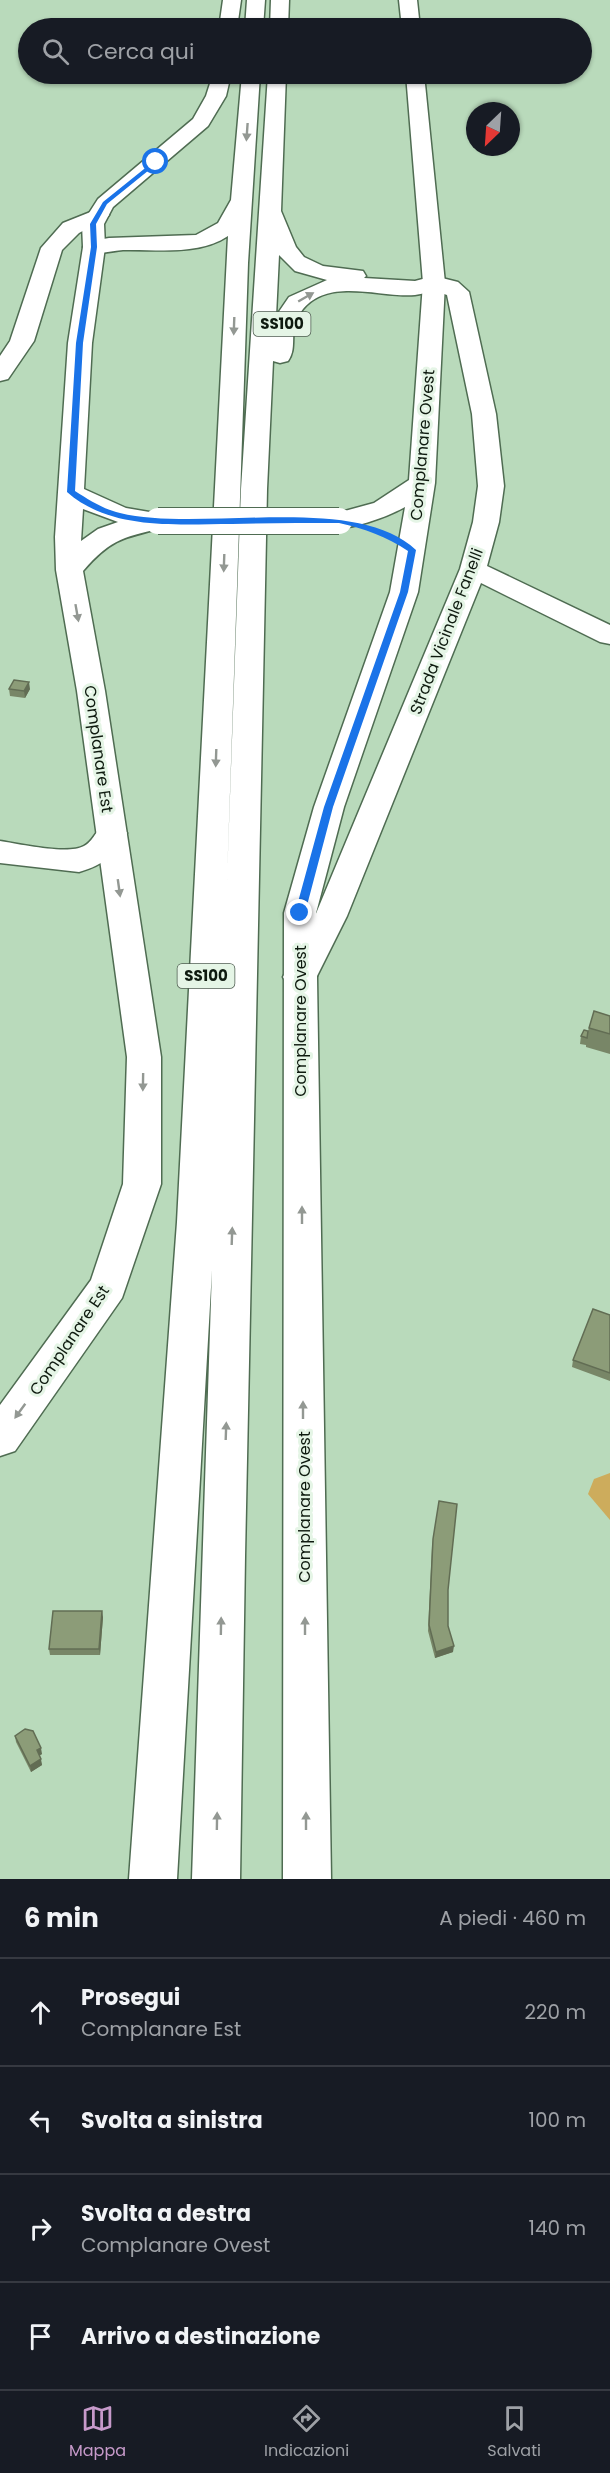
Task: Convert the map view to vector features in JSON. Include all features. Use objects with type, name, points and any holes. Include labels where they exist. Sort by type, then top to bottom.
[{"type":"main road","points":[[229,18],[232,0]]},
{"type":"main road","points":[[255,18],[256,0]]},
{"type":"main road","points":[[279,18],[280,0]]},
{"type":"main road","points":[[408,0],[410,18]]},
{"type":"main road","points":[[0,374],[22,341],[52,248],[71,228],[98,215],[105,203],[201,122],[216,96],[219,84]]},
{"type":"main road","name":"SS100","points":[[216,1879],[223,1532],[254,489],[257,203],[251,84]]},
{"type":"main road","name":"SS100","points":[[153,1879],[196,1222],[237,263],[257,203],[275,84]]},
{"type":"main road","name":"Complanare Ovest","points":[[307,1879],[300,913],[328,807],[404,592],[394,539],[422,483],[434,283],[416,84]]},
{"type":"main road","name":"SS100","points":[[94,247],[111,242],[175,244],[207,238],[226,227],[257,203]]},
{"type":"main road","name":"SS100","points":[[257,203],[289,255],[298,263],[313,270],[337,276],[417,276],[434,283]]},
{"type":"main road","name":"Complanare Est","points":[[0,1438],[108,1287],[142,1184],[144,1057],[90,691],[69,570],[80,343],[94,247],[93,224],[98,215]]},
{"type":"main road","points":[[94,247],[111,253],[176,250],[209,255],[237,263]]},
{"type":"main road","name":"SS100","points":[[254,489],[276,418],[282,323],[288,311],[311,294],[345,284],[415,288],[434,283]]},
{"type":"main road","name":"Strada Vicinale Fanelli","points":[[300,977],[331,916],[473,569],[486,522],[491,486],[483,414],[458,292],[450,287],[434,283]]},
{"type":"main road","points":[[71,492],[95,507],[118,515],[158,521],[339,521],[375,512],[401,501],[422,483]]},
{"type":"main road","points":[[69,570],[91,543],[109,532],[158,521]]},
{"type":"main road","points":[[339,521],[394,539]]},
{"type":"main road","points":[[473,569],[610,636]]},
{"type":"main road","points":[[0,852],[79,861],[98,852],[111,833]]},
{"type":"shaded area","points":[[610,1473],[610,1520],[588,1494],[594,1479]]},
{"type":"building","points":[[14,680],[29,682],[24,691],[9,689]]},
{"type":"building","points":[[594,1011],[610,1016],[610,1034],[589,1028]]},
{"type":"building","points":[[584,1030],[588,1031],[587,1038],[581,1036]]},
{"type":"building","points":[[593,1309],[610,1315],[610,1373],[573,1360]]},
{"type":"building","points":[[439,1501],[457,1504],[448,1590],[448,1626],[454,1646],[436,1652],[429,1625],[433,1539]]},
{"type":"building","points":[[53,1611],[102,1611],[99,1649],[49,1649]]},
{"type":"building","points":[[25,1729],[33,1731],[41,1748],[37,1750],[41,1759],[30,1766],[15,1736]]},
{"type":"route","points":[[156,162],[105,203],[93,224],[94,247],[80,343],[71,492],[95,507],[118,515],[158,521],[339,521],[391,536],[412,550],[404,592],[328,807],[300,913]]}]
